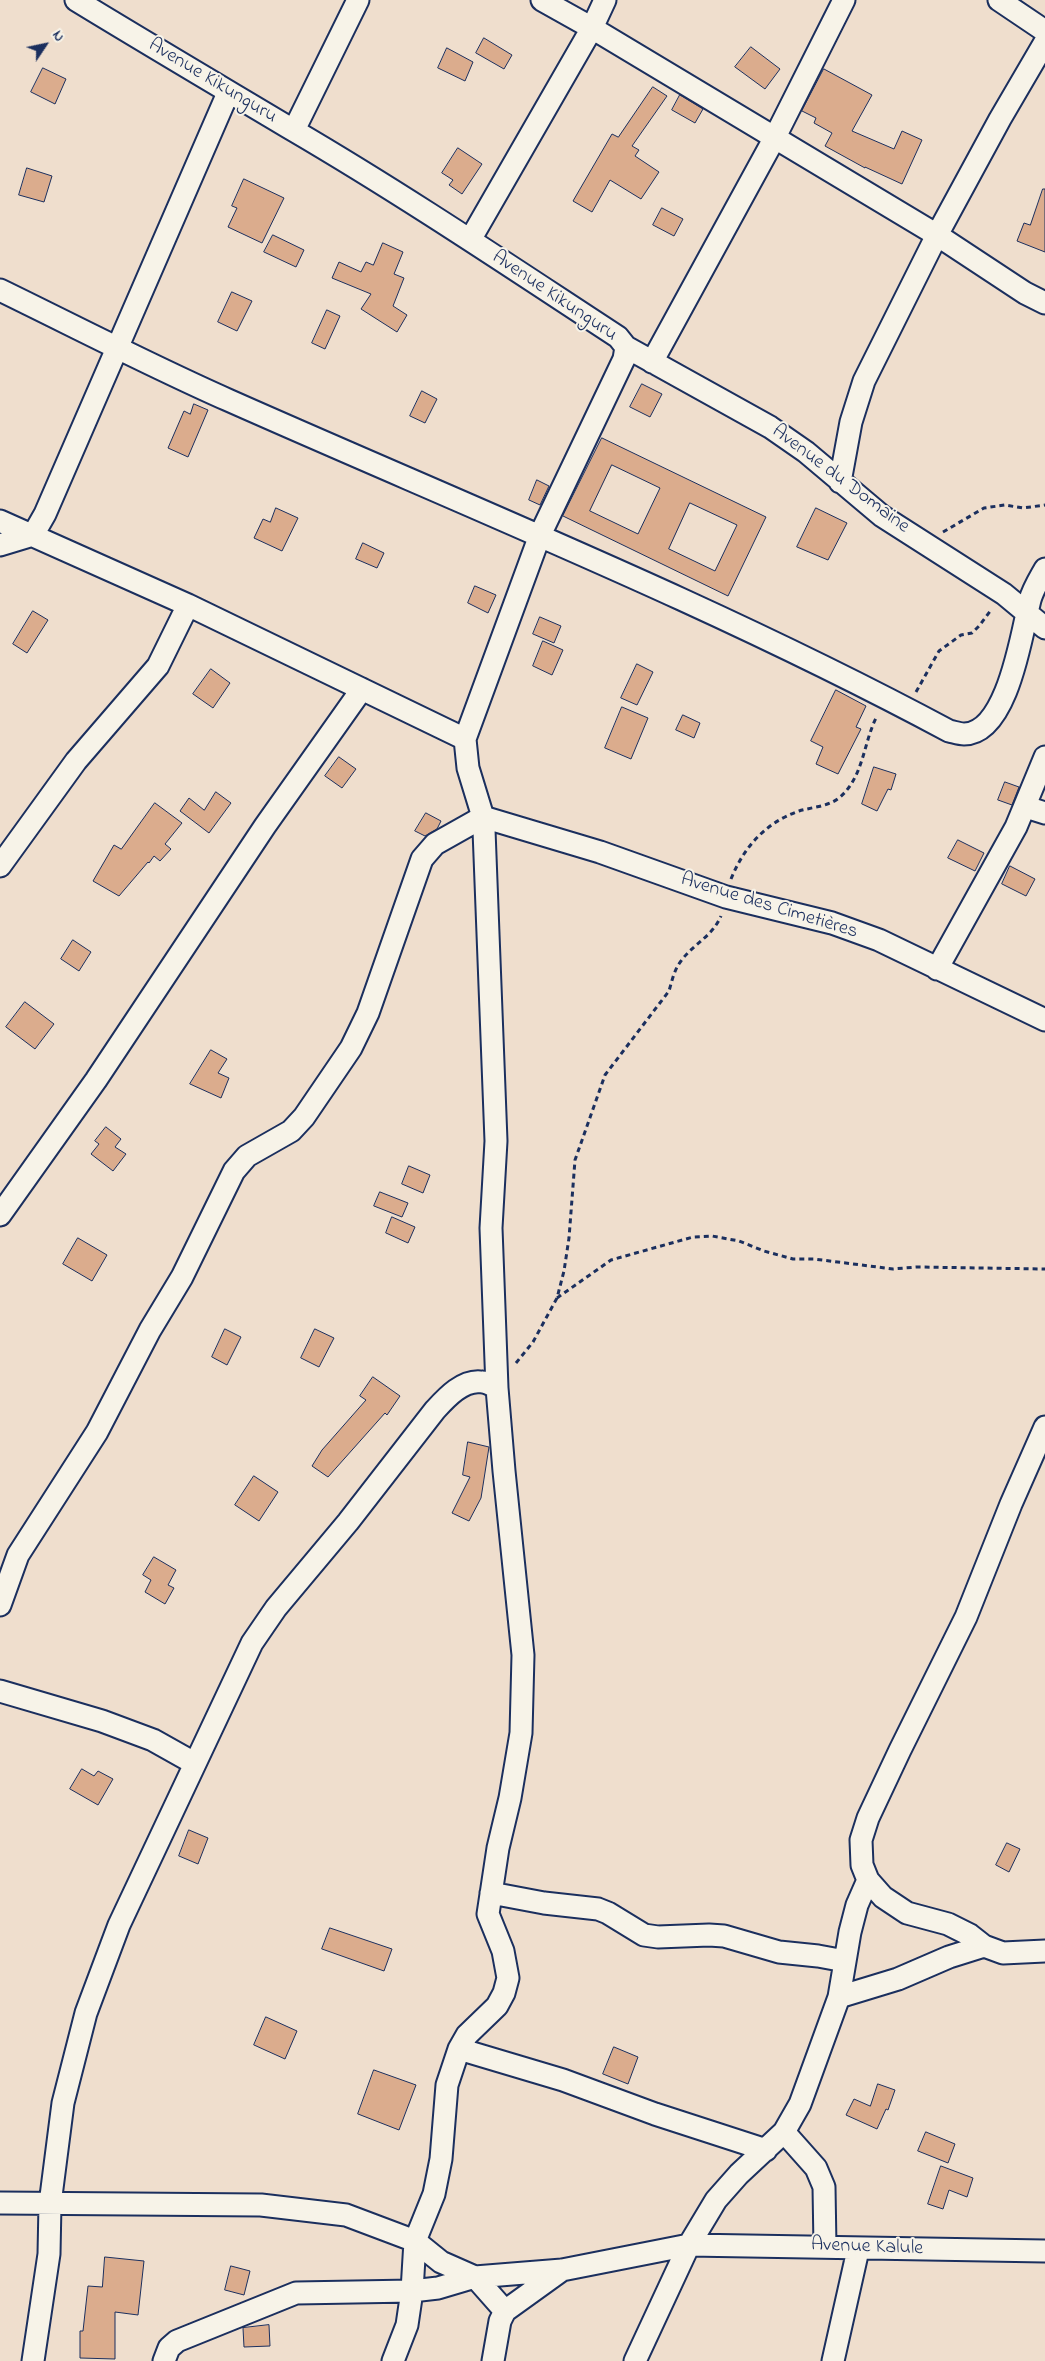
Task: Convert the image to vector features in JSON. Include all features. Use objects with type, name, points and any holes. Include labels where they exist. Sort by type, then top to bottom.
[{"type":"street","name":"Avenue Kikunguru","points":[[76,0],[228,93],[294,130],[470,240],[618,338],[626,347],[624,359],[540,535],[465,739],[468,768],[483,817],[496,1141],[491,1228],[498,1388],[504,1471],[523,1655],[521,1733],[510,1798],[498,1848],[488,1914],[503,1951],[508,1978],[504,1993],[496,2006],[466,2035],[459,2049],[447,2085],[441,2160],[434,2194],[415,2241],[412,2291],[406,2325],[393,2361]]},
{"type":"street","points":[[294,130],[358,0]]},
{"type":"street","points":[[542,0],[592,28],[774,139],[937,235],[1045,303]]},
{"type":"street","points":[[470,240],[592,28],[605,0]]},
{"type":"street","points":[[652,362],[774,139],[844,0]]},
{"type":"street","points":[[999,0],[1045,31]]},
{"type":"street","points":[[840,482],[851,422],[864,381],[937,235],[1000,118],[1045,42]]},
{"type":"street","points":[[0,546],[33,535],[65,470],[116,347],[228,93]]},
{"type":"street","points":[[0,290],[225,399],[540,535],[906,708],[949,732],[965,734],[978,729],[991,718],[1007,690],[1018,656],[1030,598],[1045,569]]},
{"type":"street","name":"Avenue du Domaine","points":[[626,347],[770,427],[882,516],[1004,594],[1045,628]]},
{"type":"street","points":[[0,520],[188,605],[465,739]]},
{"type":"street","points":[[0,866],[76,761],[158,666],[188,605]]},
{"type":"street","points":[[0,1215],[101,1072],[265,826],[362,689]]},
{"type":"street","points":[[936,969],[1036,810],[1045,758]]},
{"type":"street","points":[[0,1605],[18,1555],[97,1432],[150,1330],[182,1277],[234,1171],[247,1156],[291,1131],[304,1117],[360,1032],[422,859],[435,844],[483,817]]},
{"type":"street","name":"Avenue des Cimetières","points":[[483,817],[600,852],[726,897],[832,923],[879,940],[1045,1020]]},
{"type":"street","points":[[33,2361],[49,2254],[50,2204],[63,2103],[86,2013],[119,1925],[194,1763],[252,1642],[276,1608],[348,1522],[435,1410],[448,1396],[464,1386],[481,1381],[498,1388]]},
{"type":"street","points":[[1045,1426],[1011,1504],[966,1617],[868,1818],[860,1840],[862,1865],[868,1880],[883,1897],[906,1913],[948,1924],[970,1935],[984,1946],[1003,1953],[1045,1951]]},
{"type":"street","points":[[0,1691],[102,1721],[153,1740],[194,1763]]},
{"type":"street","points":[[636,2361],[689,2245],[716,2200],[739,2174],[784,2132],[800,2104],[839,1997],[858,1905],[868,1880]]},
{"type":"street","points":[[491,1893],[544,1903],[598,1909],[644,1935],[724,1936],[779,1952],[845,1961]]},
{"type":"street","points":[[839,1997],[898,1979],[949,1957],[984,1946]]},
{"type":"street","points":[[459,2049],[563,2080],[655,2114],[766,2150]]},
{"type":"street","points":[[784,2132],[816,2168],[824,2187],[825,2247]]},
{"type":"street","points":[[0,2203],[262,2205],[346,2216],[415,2241],[441,2262],[475,2277],[505,2312]]},
{"type":"street","name":"Avenue Kalule","points":[[164,2361],[169,2348],[177,2341],[296,2293],[412,2291],[438,2288],[475,2277],[562,2270],[689,2245],[825,2247],[858,2250],[1045,2251]]},
{"type":"street","points":[[833,2361],[858,2250]]},
{"type":"street","points":[[493,2361],[500,2321],[505,2312],[562,2270]]},
{"type":"path","points":[[925,543],[984,508],[1005,505],[1023,508],[1045,505]]},
{"type":"path","points":[[498,1388],[533,1342],[557,1298],[564,1271],[569,1238],[575,1160],[605,1076],[670,991],[674,974],[681,961],[715,929],[739,859],[753,840],[764,830],[790,815],[838,798],[852,782],[862,764],[876,717],[882,710],[892,707],[906,708],[939,651],[961,635],[972,632],[980,626],[1004,594]]},
{"type":"path","points":[[557,1298],[610,1260],[692,1237],[712,1236],[739,1241],[764,1252],[793,1259],[814,1259],[893,1269],[917,1267],[1045,1269]]},
{"type":"building","points":[[484,38],[512,55],[504,69],[476,53]]},
{"type":"building","points":[[751,47],[780,69],[765,89],[735,67]]},
{"type":"building","points":[[447,48],[473,62],[465,81],[438,68]]},
{"type":"building","points":[[43,68],[66,79],[55,104],[31,92]]},
{"type":"building","points":[[824,69],[872,95],[852,131],[894,149],[902,131],[922,140],[902,184],[865,168],[825,146],[832,133],[814,123],[816,118],[802,111]]},
{"type":"building","points":[[653,87],[667,96],[632,146],[639,150],[635,156],[659,172],[641,199],[610,180],[592,212],[573,201],[612,134],[618,137]]},
{"type":"building","points":[[680,95],[703,109],[695,123],[672,110]]},
{"type":"building","points":[[458,148],[482,164],[462,194],[449,185],[453,180],[442,173]]},
{"type":"building","points":[[27,168],[52,176],[44,202],[19,195]]},
{"type":"building","points":[[244,179],[284,198],[262,243],[228,227],[237,208],[232,206]]},
{"type":"building","points":[[1043,189],[1045,189],[1045,252],[1017,241],[1024,223],[1030,225]]},
{"type":"building","points":[[662,208],[683,219],[674,236],[653,225]]},
{"type":"building","points":[[273,235],[304,250],[296,267],[264,252]]},
{"type":"building","points":[[383,243],[403,252],[394,274],[404,278],[393,306],[407,315],[397,332],[361,309],[371,294],[332,278],[339,262],[361,272],[366,262],[373,265]]},
{"type":"building","points":[[232,292],[252,301],[237,331],[218,322]]},
{"type":"building","points":[[327,310],[340,316],[325,349],[312,343]]},
{"type":"building","points":[[642,384],[662,394],[650,417],[630,407]]},
{"type":"building","points":[[422,391],[437,399],[425,423],[410,416]]},
{"type":"building","points":[[194,404],[208,410],[188,457],[168,448],[184,411],[190,414]]},
{"type":"building","points":[[602,438],[766,517],[728,596],[563,516]],"holes":[[[612,465],[660,488],[638,534],[590,511]],[[690,503],[737,525],[715,571],[669,549]]]},
{"type":"building","points":[[537,480],[549,486],[540,505],[529,500]]},
{"type":"building","points":[[276,508],[298,518],[282,551],[254,538],[263,519],[270,522]]},
{"type":"building","points":[[816,508],[847,523],[828,560],[797,547]]},
{"type":"building","points":[[363,543],[384,553],[377,568],[356,559]]},
{"type":"building","points":[[475,586],[496,595],[488,613],[468,603]]},
{"type":"building","points":[[33,611],[48,620],[27,653],[13,644]]},
{"type":"building","points":[[540,617],[561,626],[554,643],[533,634]]},
{"type":"building","points":[[543,641],[563,650],[552,675],[533,666]]},
{"type":"building","points":[[637,664],[653,672],[637,705],[621,698]]},
{"type":"building","points":[[211,669],[230,683],[213,708],[193,694]]},
{"type":"building","points":[[836,690],[866,706],[856,727],[861,729],[838,774],[816,764],[823,747],[811,741]]},
{"type":"building","points":[[622,707],[648,718],[631,759],[605,748]]},
{"type":"building","points":[[683,715],[700,723],[694,738],[676,730]]},
{"type":"building","points":[[339,757],[356,769],[342,788],[325,776]]},
{"type":"building","points":[[874,767],[896,774],[891,790],[888,789],[877,811],[862,804]]},
{"type":"building","points":[[1005,782],[1019,787],[1012,805],[998,800]]},
{"type":"building","points":[[216,792],[231,803],[209,833],[180,811],[189,798],[204,810]]},
{"type":"building","points":[[155,803],[182,823],[165,844],[171,849],[160,861],[154,856],[119,896],[93,881],[114,845],[121,849]]},
{"type":"building","points":[[426,813],[441,821],[437,829],[425,836],[415,831]]},
{"type":"building","points":[[958,840],[984,853],[975,871],[948,858]]},
{"type":"building","points":[[1010,866],[1035,879],[1026,896],[1002,884]]},
{"type":"building","points":[[73,940],[91,952],[79,971],[61,959]]},
{"type":"building","points":[[25,1002],[54,1024],[35,1049],[6,1027]]},
{"type":"building","points":[[211,1050],[227,1059],[218,1073],[229,1078],[221,1098],[190,1084]]},
{"type":"building","points":[[106,1127],[121,1139],[115,1147],[126,1154],[113,1171],[91,1154],[99,1144],[95,1141]]},
{"type":"building","points":[[409,1166],[430,1175],[423,1193],[402,1184]]},
{"type":"building","points":[[380,1192],[408,1203],[402,1217],[374,1206]]},
{"type":"building","points":[[392,1217],[415,1227],[408,1243],[386,1233]]},
{"type":"building","points":[[78,1238],[107,1255],[92,1281],[63,1264]]},
{"type":"building","points":[[225,1329],[241,1337],[227,1365],[212,1357]]},
{"type":"building","points":[[315,1329],[334,1338],[319,1367],[301,1358]]},
{"type":"building","points":[[373,1377],[400,1396],[387,1415],[385,1413],[328,1477],[312,1466],[322,1450],[366,1400],[360,1396]]},
{"type":"building","points":[[468,1442],[489,1447],[481,1498],[469,1521],[452,1513],[470,1477],[463,1475]]},
{"type":"building","points":[[254,1476],[278,1492],[259,1521],[235,1505]]},
{"type":"building","points":[[154,1557],[176,1570],[168,1585],[174,1588],[165,1604],[145,1592],[151,1580],[143,1575]]},
{"type":"building","points":[[82,1769],[94,1776],[98,1771],[113,1779],[98,1805],[70,1789]]},
{"type":"building","points":[[189,1830],[208,1838],[198,1864],[179,1856]]},
{"type":"building","points":[[1007,1843],[1020,1849],[1009,1872],[996,1865]]},
{"type":"building","points":[[330,1928],[392,1949],[384,1971],[322,1949]]},
{"type":"building","points":[[266,2017],[297,2031],[285,2059],[254,2045]]},
{"type":"building","points":[[614,2047],[638,2057],[628,2084],[603,2074]]},
{"type":"building","points":[[374,2070],[416,2085],[399,2130],[358,2114]]},
{"type":"building","points":[[878,2084],[895,2090],[888,2110],[886,2109],[877,2129],[846,2115],[854,2099],[870,2106]]},
{"type":"building","points":[[926,2132],[955,2144],[948,2163],[918,2151]]},
{"type":"building","points":[[941,2166],[973,2178],[967,2197],[949,2190],[943,2209],[928,2204]]},
{"type":"building","points":[[105,2257],[144,2261],[138,2315],[115,2312],[115,2359],[80,2358],[80,2331],[83,2331],[88,2286],[102,2287]]},
{"type":"building","points":[[231,2266],[250,2271],[244,2295],[225,2290]]},
{"type":"building","points":[[269,2325],[270,2346],[244,2347],[243,2328]]}]
